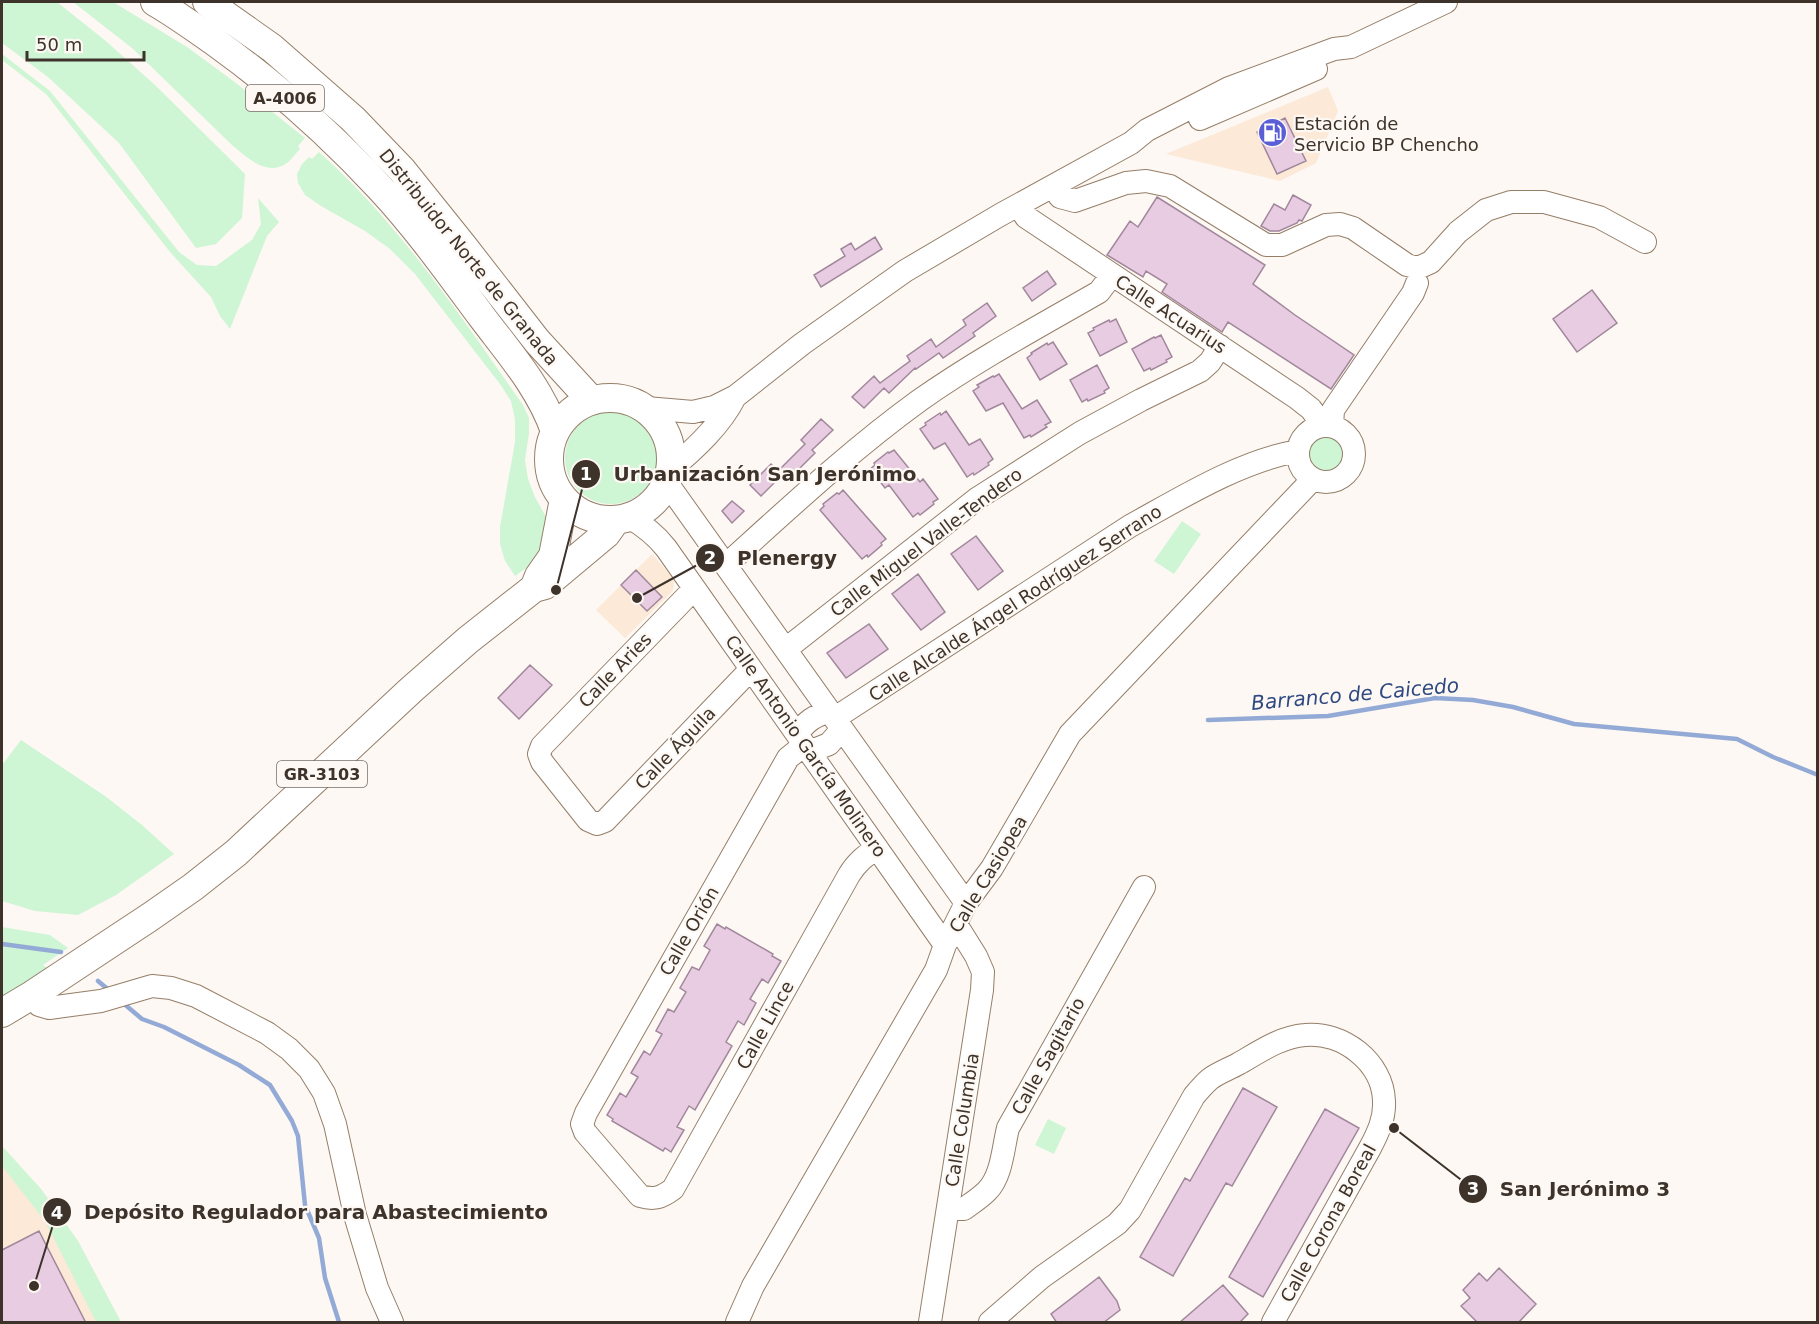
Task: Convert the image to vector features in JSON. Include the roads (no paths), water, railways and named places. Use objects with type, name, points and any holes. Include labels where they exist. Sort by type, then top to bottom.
[{"type":"main road","name":"Distribuidor Norte de Granada","points":[[155,2],[245,64],[318,126],[381,190],[442,263],[535,387],[555,431]]},
{"type":"main road","name":"Distribuidor Norte de Granada","points":[[207,2],[272,48],[353,119],[386,153],[402,170],[537,341],[591,400]]},
{"type":"main road","name":"GR-3103","points":[[591,400],[610,397],[629,400],[646,408]]},
{"type":"main road","points":[[591,400],[577,407],[564,418],[555,431],[550,448],[549,466],[554,484],[564,499],[579,511],[597,519],[623,519]]},
{"type":"main road","points":[[646,408],[658,420],[667,435],[672,452],[669,476]]},
{"type":"main road","name":"GR-3103","points":[[32,995],[193,887],[236,853],[468,640],[534,588],[545,585],[623,519],[643,511],[657,499],[669,476]]},
{"type":"main road","name":"GR-3103","points":[[534,588],[539,576],[553,556],[564,499]]},
{"type":"main road","points":[[2,1013],[32,995]]},
{"type":"street","name":"GR-3103","points":[[646,408],[693,412],[714,407],[736,396],[802,344],[885,284],[1018,205],[1131,143],[1156,137],[1291,81],[1340,57],[1351,46],[1446,2]]},
{"type":"street","points":[[1053,187],[1060,197],[1076,201],[1126,183],[1146,181],[1170,186],[1266,245],[1282,245],[1326,225],[1340,224],[1353,228],[1407,265],[1418,268],[1431,262],[1458,231],[1486,210],[1511,202],[1544,202],[1599,217],[1646,242]]},
{"type":"street","name":"Calle Acuarius","points":[[1018,205],[1026,217],[1297,398],[1328,426]]},
{"type":"street","points":[[726,565],[817,483],[918,402],[974,364],[1099,292],[1112,275]]},
{"type":"street","points":[[1328,426],[1333,410],[1413,293],[1417,283]]},
{"type":"street","name":"Calle Miguel Valle-Tendero","points":[[786,649],[978,498],[1080,433],[1200,371],[1210,362],[1220,346]]},
{"type":"street","name":"GR-3103","points":[[669,476],[727,413],[736,396]]},
{"type":"street","points":[[1328,426],[1341,430],[1348,436],[1353,445],[1354,454],[1347,472],[1331,482],[1322,482],[1313,479],[1301,467],[1298,451],[1305,434],[1313,428],[1328,426]]},
{"type":"street","name":"Calle Alcalde Ángel Rodríguez Serrano","points":[[836,720],[1130,526],[1239,470],[1278,455],[1298,451]]},
{"type":"street","points":[[669,476],[697,525],[966,903]]},
{"type":"street","name":"Calle Casiopea","points":[[737,1323],[753,1286],[936,970],[945,945],[966,903],[992,868],[1070,734],[1313,479]]},
{"type":"street","name":"Calle Antonio García Molinero","points":[[623,519],[646,528],[658,537],[945,945]]},
{"type":"street","points":[[666,548],[684,541],[697,525]]},
{"type":"street","name":"Calle Aries","points":[[597,824],[588,820],[542,762],[539,754],[542,746],[694,589]]},
{"type":"street","name":"Calle Águila","points":[[597,824],[605,821],[751,669]]},
{"type":"street","points":[[819,714],[836,720],[829,744],[804,744],[810,719],[819,714]]},
{"type":"street","name":"Calle Orión","points":[[652,1199],[640,1196],[585,1132],[582,1124],[789,758],[804,744]]},
{"type":"street","name":"Calle Lince","points":[[652,1199],[663,1197],[673,1189],[849,875],[856,864],[878,848]]},
{"type":"street","name":"Calle Sagitario","points":[[948,1208],[964,1209],[987,1191],[993,1183],[999,1168],[1008,1128],[1144,887]]},
{"type":"street","name":"Calle Columbia","points":[[930,1323],[982,990],[983,972],[956,924]]},
{"type":"street","points":[[32,995],[39,1005],[49,1008],[101,1001],[152,986],[171,988],[196,996],[267,1033],[289,1049],[309,1069],[324,1093],[335,1124],[358,1226],[377,1288],[392,1323]]},
{"type":"street","name":"Calle Corona Boreal","points":[[990,1323],[1042,1277],[1117,1224],[1130,1210],[1201,1087],[1212,1078],[1283,1040],[1306,1035],[1324,1036],[1353,1048],[1375,1070],[1383,1092],[1384,1113],[1370,1148],[1273,1323]]},
{"type":"waterway","name":"Barranco de Caicedo","points":[[1208,720],[1328,716],[1435,698],[1473,700],[1513,707],[1574,724],[1737,739],[1773,757],[1818,775]]},
{"type":"waterway","points":[[2,944],[61,952]]},
{"type":"waterway","points":[[98,981],[110,991]]},
{"type":"waterway","points":[[123,1003],[142,1019],[164,1027],[239,1065],[270,1085],[292,1121],[298,1136],[305,1205],[319,1238],[325,1278],[339,1322]]},
{"type":"place","name":"Estación de Servicio BP Chencho","points":[[1273,133]]},
{"type":"place","name":"Urbanización San Jerónimo","points":[[556,590]]},
{"type":"place","name":"Plenergy","points":[[637,598]]},
{"type":"place","name":"San Jerónimo 3","points":[[1394,1128]]},
{"type":"place","name":"Depósito Regulador para Abastecimiento","points":[[34,1286]]}]
